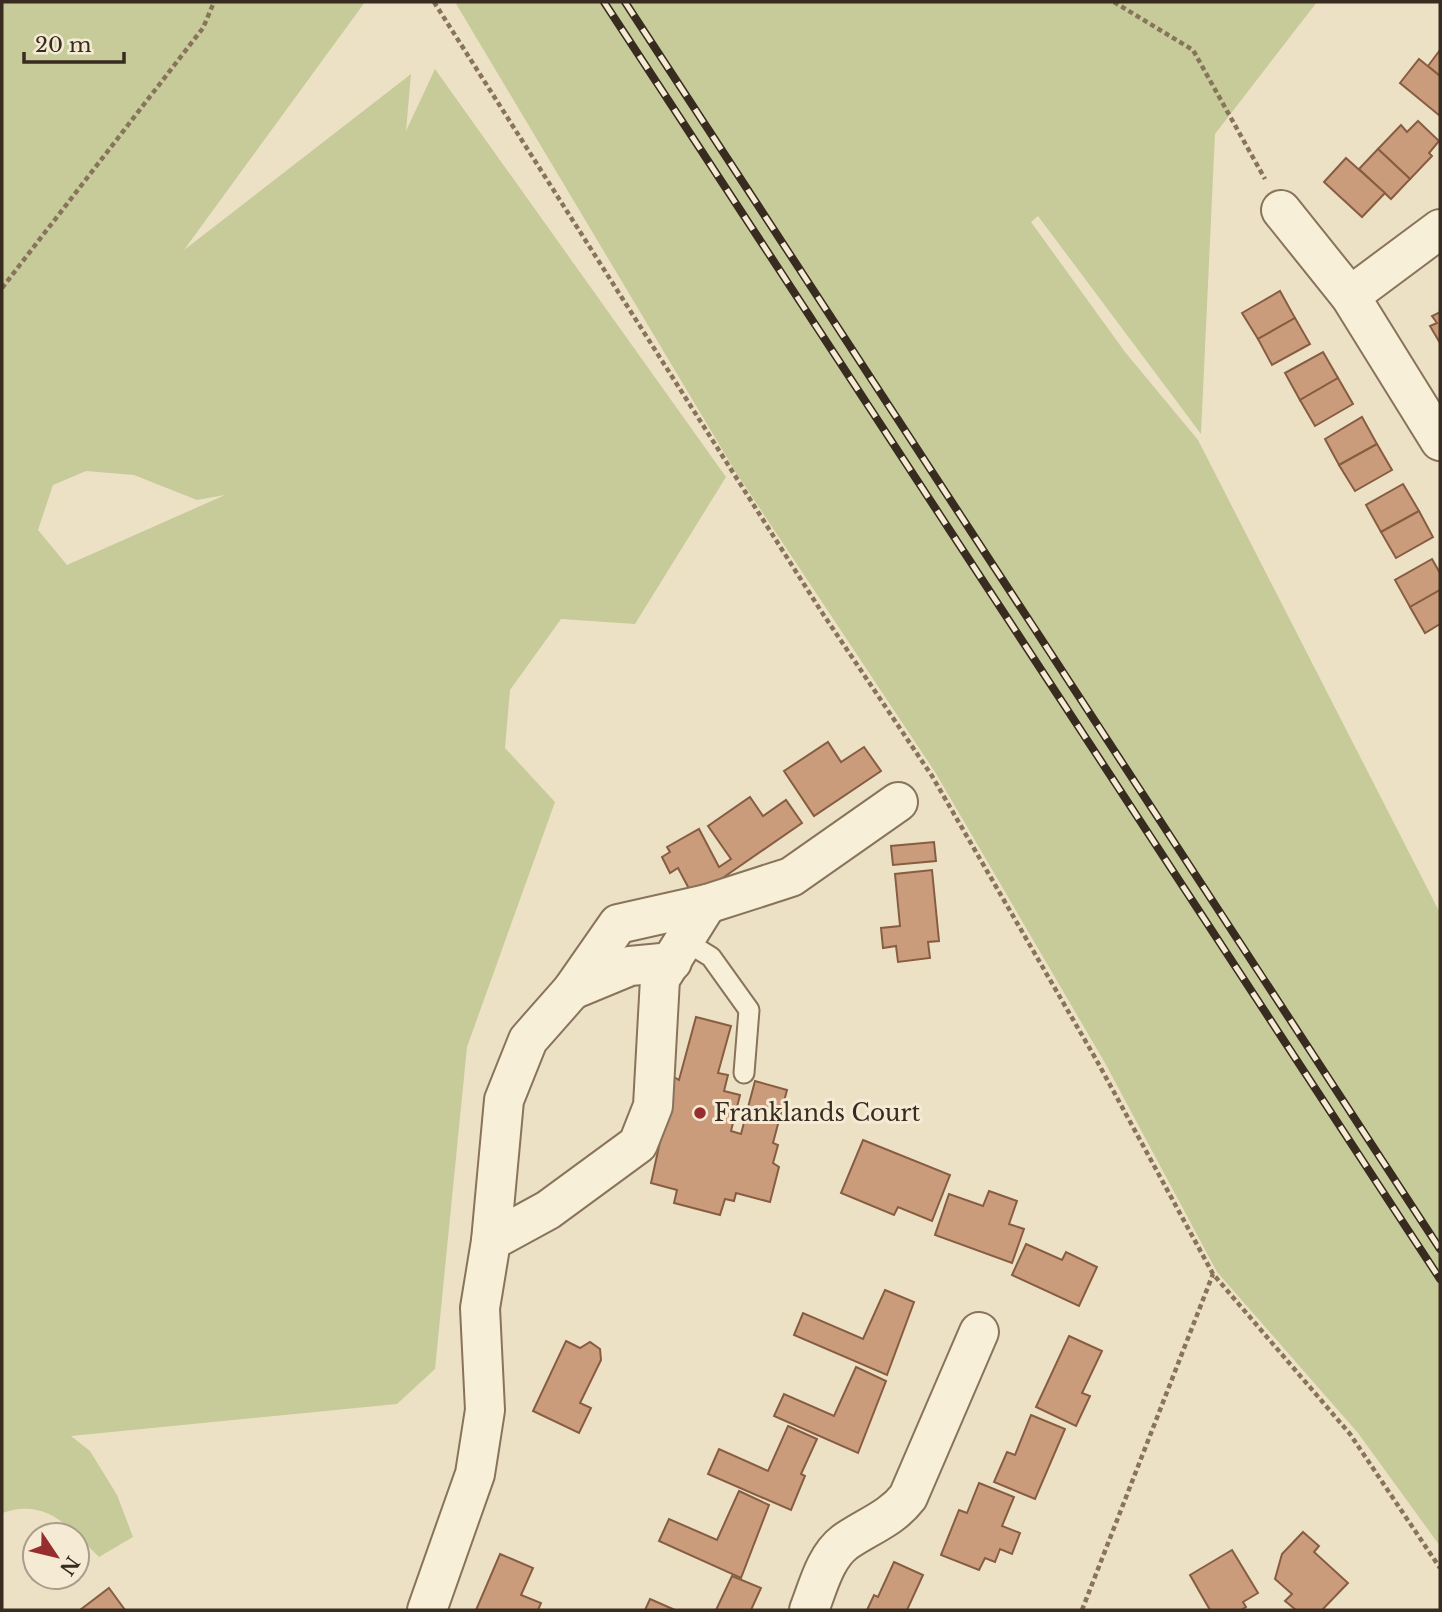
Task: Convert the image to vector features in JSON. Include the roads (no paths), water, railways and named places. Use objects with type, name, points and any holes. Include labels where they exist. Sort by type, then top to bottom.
[{"type":"street","points":[[1281,210],[1350,296],[1440,441]]},
{"type":"street","points":[[1350,296],[1440,229]]},
{"type":"street","points":[[427,1610],[475,1475],[485,1409],[480,1308],[491,1241],[504,1100],[528,1040],[572,990],[618,923],[707,904],[791,877],[898,802]]},
{"type":"street","points":[[491,1241],[548,1210],[638,1144],[653,1106],[660,979],[707,904]]},
{"type":"street","points":[[572,990],[630,966],[679,952]]},
{"type":"street","points":[[809,1610],[828,1561],[844,1543],[895,1514],[908,1497],[979,1332]]},
{"type":"lane","points":[[679,952],[711,957],[749,1010],[744,1073]]},
{"type":"railway","points":[[604,2],[1440,1279]]},
{"type":"railway","points":[[625,2],[1440,1249]]},
{"type":"place","name":"Franklands Court","points":[[700,1113]]}]
